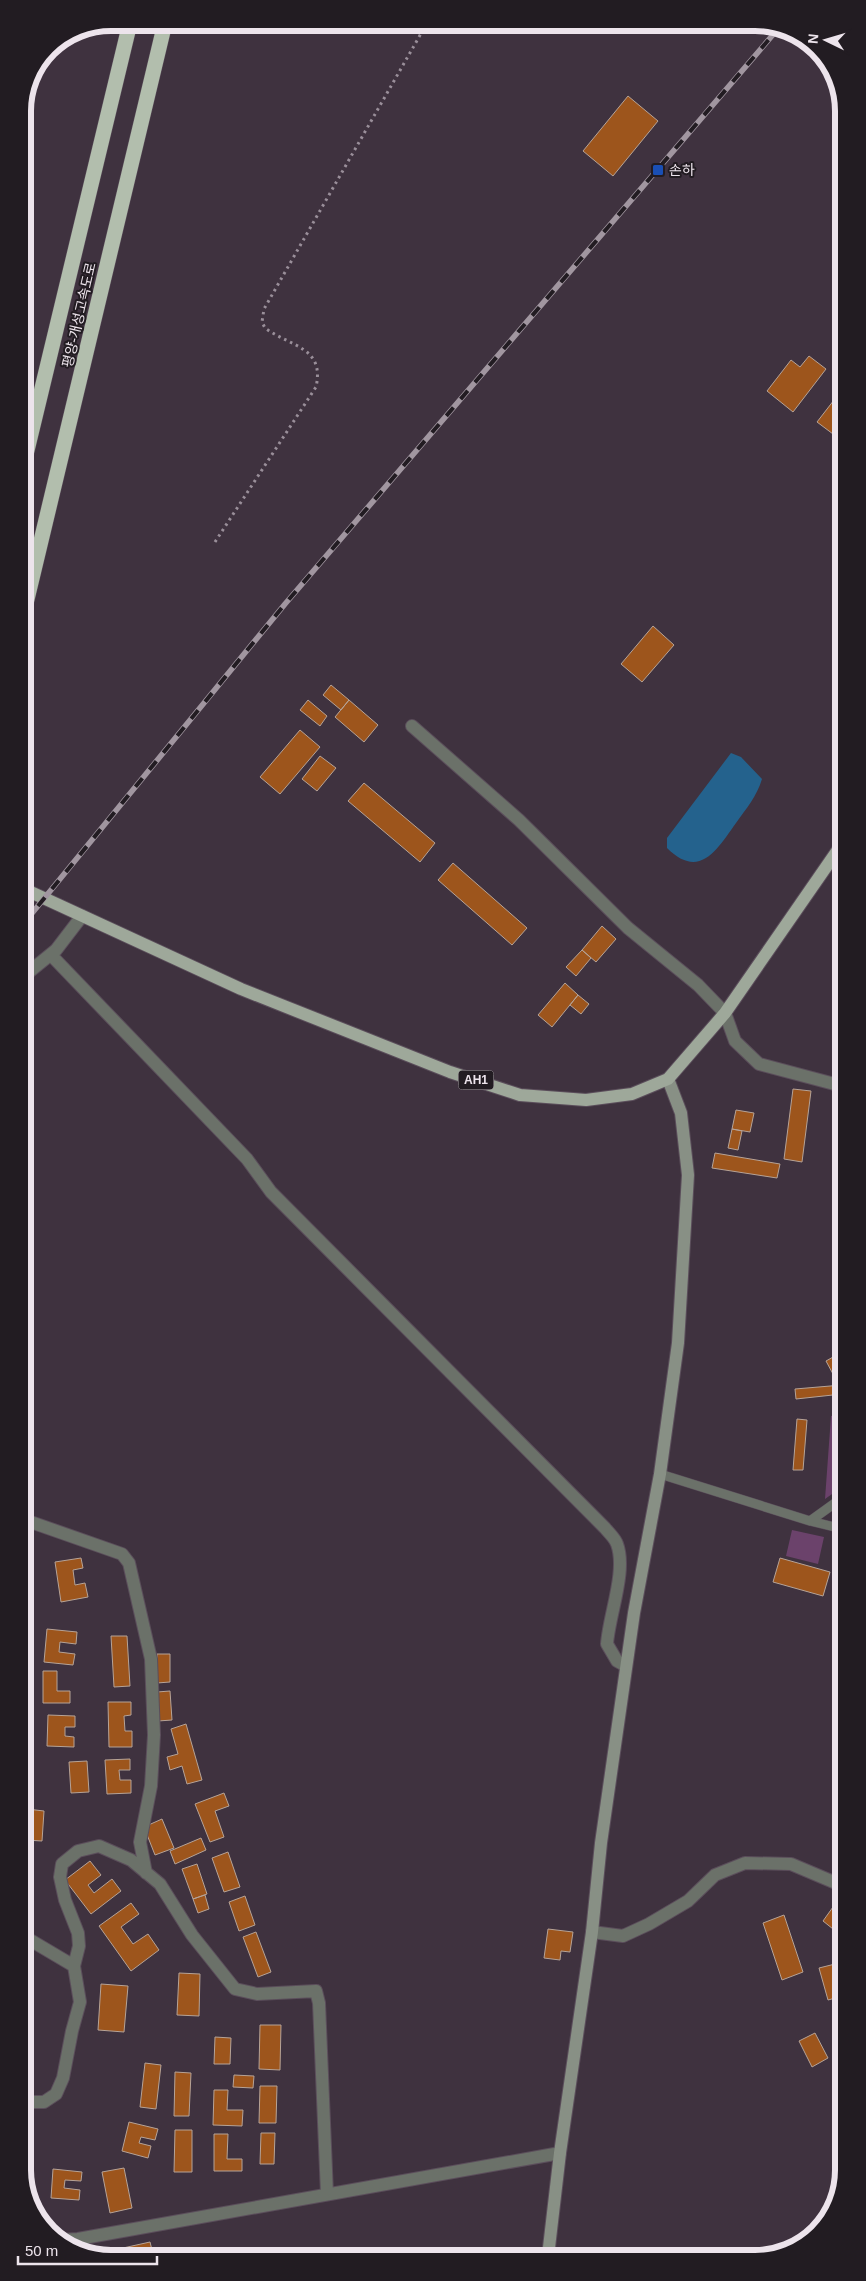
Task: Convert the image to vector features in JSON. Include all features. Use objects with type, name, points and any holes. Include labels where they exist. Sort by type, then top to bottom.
[{"type":"highway","name":"평양-개성고속도로","points":[[31,434],[128,31]]},
{"type":"highway","name":"평양-개성고속도로","points":[[31,583],[163,31]]},
{"type":"main road","name":"AH1","points":[[31,892],[241,989],[450,1072],[520,1095],[586,1100],[632,1094],[668,1079],[725,1013],[835,854]]},
{"type":"street","points":[[412,726],[519,820],[628,928],[698,985],[725,1013],[735,1041],[759,1064],[835,1084]]},
{"type":"street","points":[[31,971],[51,955],[82,916]]},
{"type":"street","points":[[51,955],[247,1159],[271,1192],[617,1542],[620,1558],[619,1575],[607,1644],[617,1662],[626,1666]]},
{"type":"street","points":[[549,2250],[560,2153],[592,1932],[601,1843],[626,1666],[660,1474],[678,1343],[688,1175],[681,1113],[668,1079]]},
{"type":"street","points":[[31,1522],[122,1554],[129,1563],[151,1659],[153,1752],[150,1786],[140,1842],[146,1873]]},
{"type":"street","points":[[31,2102],[44,2102],[56,2094],[63,2078],[80,2002],[74,1966],[79,1946],[78,1933],[65,1900],[60,1878],[62,1864],[78,1851],[99,1846],[130,1860],[160,1884],[192,1935],[235,1989],[257,1994],[316,1991],[319,2003],[327,2194]]},
{"type":"street","points":[[592,1932],[622,1936],[649,1924],[688,1901],[715,1875],[745,1863],[791,1864],[835,1883]]},
{"type":"street","points":[[31,1943],[74,1966]]},
{"type":"street","points":[[72,2239],[560,2153]]},
{"type":"lane","points":[[660,1474],[835,1527]]},
{"type":"lane","points":[[810,1521],[835,1503]]},
{"type":"path","points":[[215,542],[316,387],[319,376],[318,365],[309,353],[265,328],[262,322],[264,309],[422,31]]},
{"type":"shaded area","points":[[835,1415],[835,1492],[825,1499],[831,1416]]},
{"type":"shaded area","points":[[792,1530],[824,1537],[818,1564],[786,1556]]},
{"type":"water","points":[[731,753],[741,757],[762,779],[747,807],[715,851],[699,861],[689,862],[667,848],[667,838]]},
{"type":"building","points":[[628,96],[658,121],[613,176],[583,151]]},
{"type":"building","points":[[809,356],[826,369],[793,412],[767,391],[791,360],[800,367]]},
{"type":"building","points":[[835,399],[835,436],[817,422]]},
{"type":"building","points":[[653,626],[674,645],[642,682],[621,664]]},
{"type":"building","points":[[331,685],[349,700],[341,710],[323,695]]},
{"type":"building","points":[[308,700],[327,716],[320,726],[300,710]]},
{"type":"building","points":[[349,700],[378,725],[364,742],[335,717]]},
{"type":"building","points":[[300,730],[320,747],[280,794],[260,777]]},
{"type":"building","points":[[320,756],[336,768],[317,791],[302,779]]},
{"type":"building","points":[[364,783],[435,843],[420,862],[348,801]]},
{"type":"building","points":[[453,863],[527,928],[512,945],[438,880]]},
{"type":"building","points":[[602,926],[616,939],[596,962],[582,950]]},
{"type":"building","points":[[582,950],[591,958],[576,976],[566,967]]},
{"type":"building","points":[[565,983],[578,995],[552,1027],[538,1015]]},
{"type":"building","points":[[578,995],[589,1004],[581,1014],[570,1005]]},
{"type":"building","points":[[793,1089],[811,1091],[802,1162],[784,1159]]},
{"type":"building","points":[[736,1110],[754,1113],[750,1132],[732,1129]]},
{"type":"building","points":[[732,1129],[742,1131],[738,1150],[728,1148]]},
{"type":"building","points":[[715,1153],[780,1164],[777,1178],[712,1168]]},
{"type":"building","points":[[835,1356],[835,1373],[833,1374],[826,1361]]},
{"type":"building","points":[[835,1386],[835,1395],[796,1399],[795,1389]]},
{"type":"building","points":[[797,1419],[807,1420],[803,1470],[793,1470]]},
{"type":"building","points":[[81,1558],[83,1568],[73,1570],[75,1585],[85,1583],[88,1597],[61,1602],[55,1562]]},
{"type":"building","points":[[780,1558],[830,1572],[823,1596],[773,1582]]},
{"type":"building","points":[[47,1629],[77,1632],[76,1644],[60,1642],[59,1652],[75,1654],[73,1665],[44,1662]]},
{"type":"building","points":[[111,1636],[127,1636],[130,1686],[114,1687]]},
{"type":"building","points":[[157,1654],[170,1654],[170,1682],[157,1683]]},
{"type":"building","points":[[43,1671],[57,1671],[57,1691],[70,1691],[70,1703],[43,1703]]},
{"type":"building","points":[[170,1691],[172,1720],[158,1721],[157,1692]]},
{"type":"building","points":[[108,1702],[131,1702],[131,1715],[124,1716],[125,1731],[132,1731],[132,1747],[109,1747]]},
{"type":"building","points":[[48,1715],[75,1716],[75,1727],[65,1727],[65,1736],[74,1737],[74,1747],[47,1746]]},
{"type":"building","points":[[186,1724],[202,1780],[187,1784],[182,1766],[170,1770],[167,1757],[178,1754],[171,1729]]},
{"type":"building","points":[[130,1759],[130,1770],[119,1770],[120,1780],[131,1780],[131,1793],[107,1794],[105,1760]]},
{"type":"building","points":[[87,1761],[89,1792],[71,1793],[69,1762]]},
{"type":"building","points":[[224,1793],[229,1806],[215,1811],[224,1837],[210,1842],[195,1804]]},
{"type":"building","points":[[31,1809],[44,1811],[42,1841],[31,1840]]},
{"type":"building","points":[[162,1819],[174,1848],[155,1855],[144,1827]]},
{"type":"building","points":[[201,1838],[206,1850],[175,1864],[170,1851]]},
{"type":"building","points":[[228,1852],[240,1887],[224,1892],[212,1858]]},
{"type":"building","points":[[90,1861],[101,1875],[88,1885],[94,1893],[112,1879],[121,1891],[91,1914],[65,1880]]},
{"type":"building","points":[[197,1864],[207,1894],[193,1899],[182,1869]]},
{"type":"building","points":[[205,1895],[209,1909],[198,1913],[193,1899]]},
{"type":"building","points":[[245,1896],[255,1925],[239,1931],[229,1902]]},
{"type":"building","points":[[131,1903],[139,1914],[121,1927],[133,1944],[148,1934],[159,1950],[131,1971],[99,1926]]},
{"type":"building","points":[[833,1907],[835,1909],[835,1931],[823,1921]]},
{"type":"building","points":[[784,1915],[803,1972],[782,1980],[763,1923]]},
{"type":"building","points":[[548,1929],[573,1932],[570,1952],[561,1951],[560,1960],[544,1958]]},
{"type":"building","points":[[256,1932],[271,1972],[258,1977],[243,1937]]},
{"type":"building","points":[[835,1964],[835,1998],[828,2000],[819,1968]]},
{"type":"building","points":[[179,1973],[200,1974],[199,2016],[177,2015]]},
{"type":"building","points":[[101,1984],[128,1986],[124,2032],[98,2030]]},
{"type":"building","points":[[260,2025],[281,2025],[280,2070],[259,2069]]},
{"type":"building","points":[[815,2033],[828,2058],[812,2067],[799,2041]]},
{"type":"building","points":[[215,2037],[231,2038],[230,2064],[214,2064]]},
{"type":"building","points":[[145,2063],[161,2065],[156,2109],[140,2107]]},
{"type":"building","points":[[175,2072],[191,2073],[189,2116],[174,2116]]},
{"type":"building","points":[[234,2075],[254,2076],[253,2088],[233,2087]]},
{"type":"building","points":[[260,2086],[277,2086],[276,2123],[259,2123]]},
{"type":"building","points":[[214,2090],[228,2090],[227,2110],[243,2110],[242,2126],[213,2125]]},
{"type":"building","points":[[129,2122],[158,2129],[155,2140],[141,2137],[139,2143],[151,2146],[148,2158],[122,2151]]},
{"type":"building","points":[[175,2130],[192,2130],[192,2172],[174,2172]]},
{"type":"building","points":[[261,2133],[275,2133],[274,2164],[260,2164]]},
{"type":"building","points":[[214,2134],[228,2134],[227,2159],[242,2159],[242,2171],[214,2171]]},
{"type":"building","points":[[124,2168],[132,2208],[110,2213],[102,2172]]},
{"type":"building","points":[[53,2169],[82,2172],[81,2181],[65,2180],[64,2188],[80,2190],[79,2200],[51,2198]]},
{"type":"building","points":[[150,2242],[152,2250],[123,2250],[123,2248]]},
{"type":"railway","points":[[31,914],[285,604],[774,34]]},
{"type":"place","name":"손하","points":[[658,170]]}]
